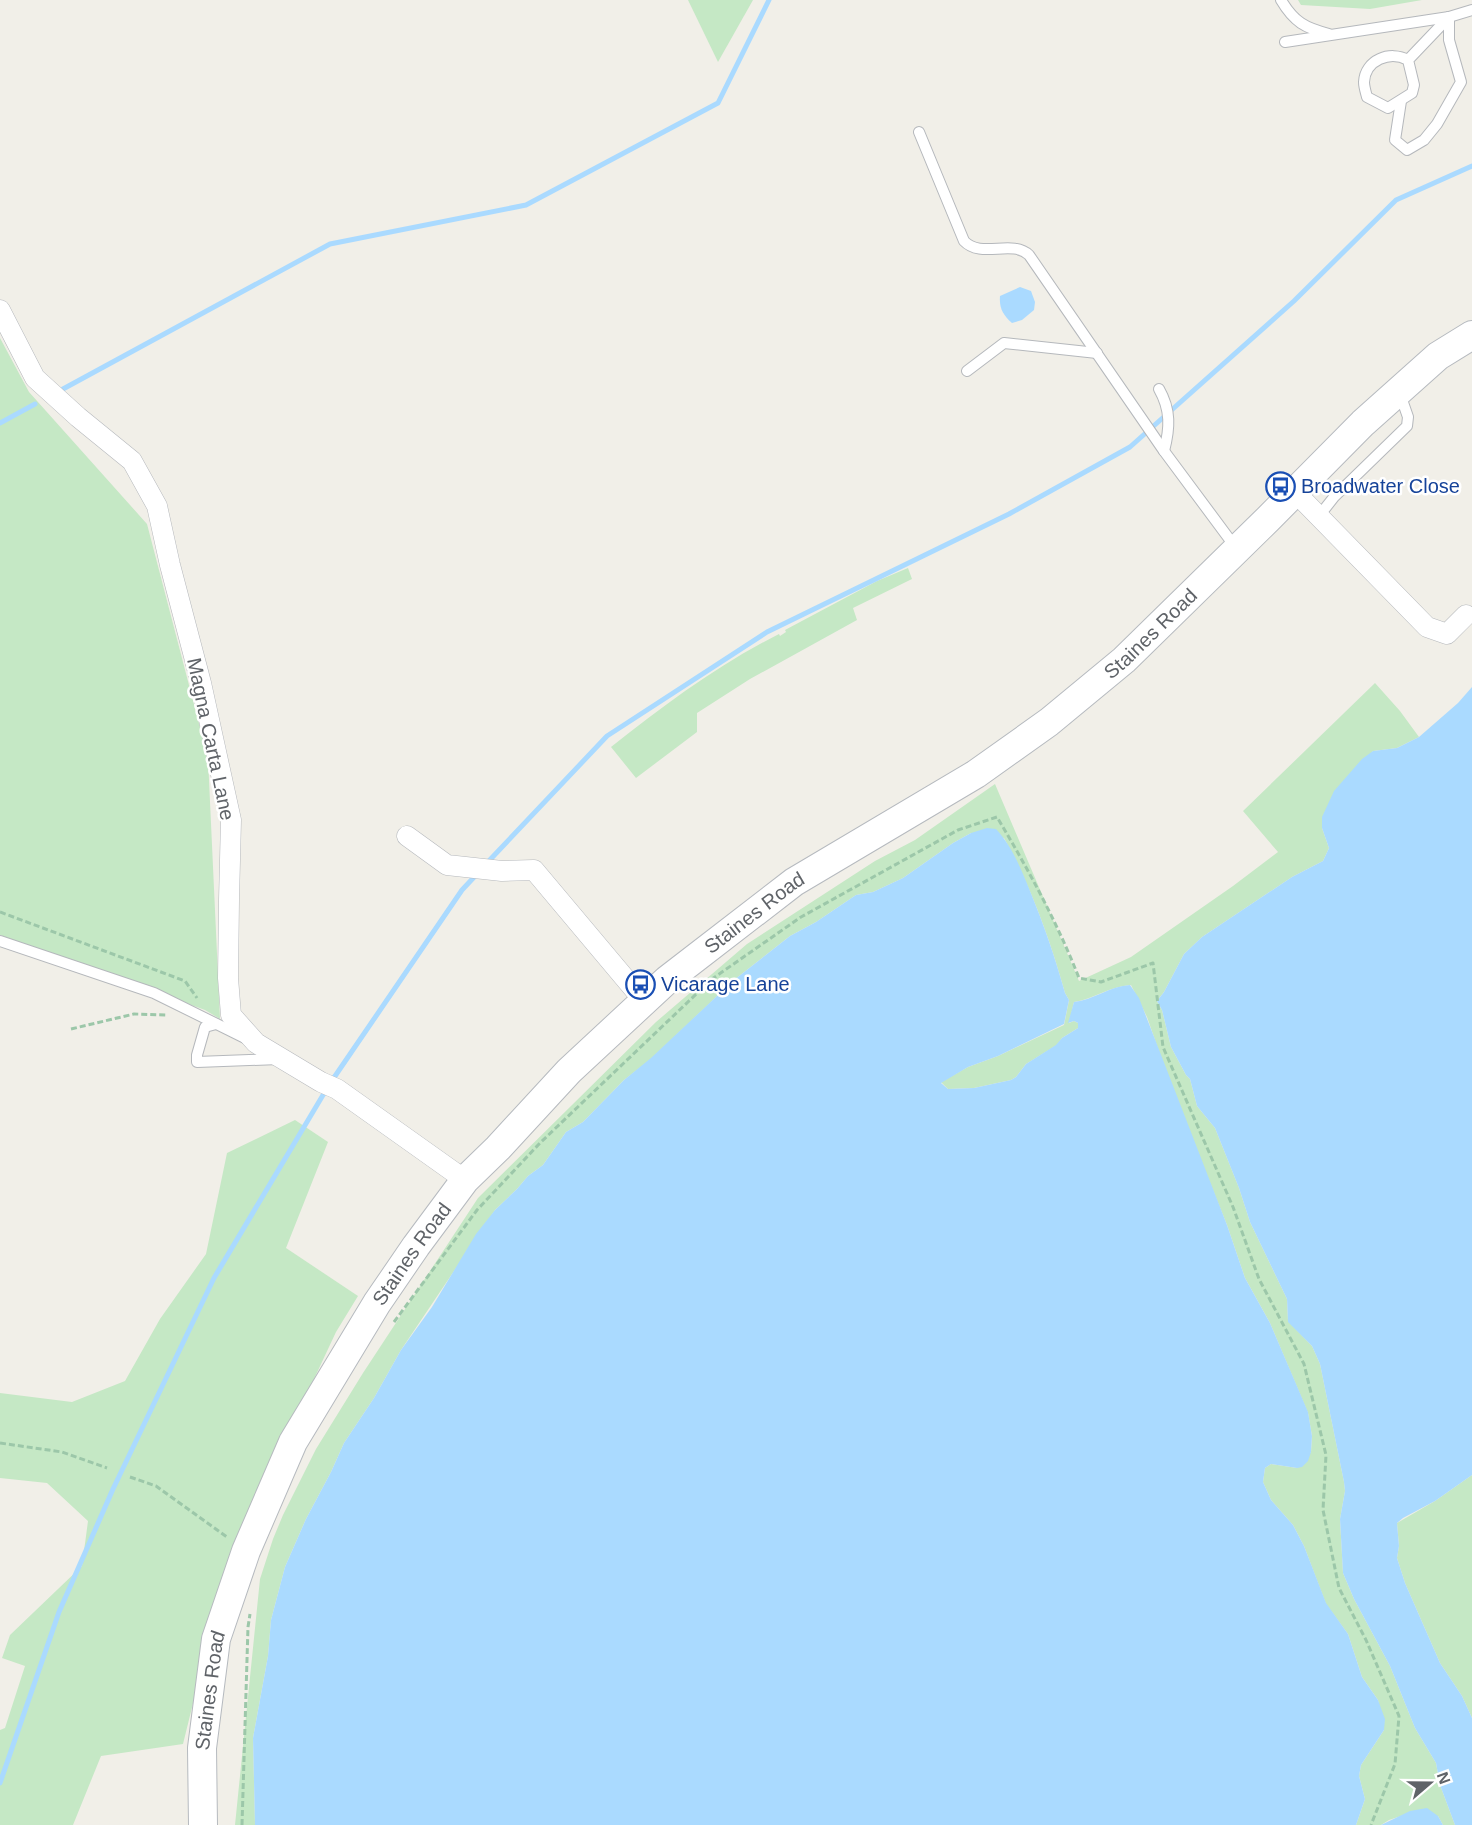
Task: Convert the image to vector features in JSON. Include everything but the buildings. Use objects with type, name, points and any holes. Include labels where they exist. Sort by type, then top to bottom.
[{"type":"main road","name":"Staines Road","points":[[203,1825],[202,1748],[216,1639],[246,1551],[293,1442],[377,1303],[465,1180],[569,1071],[667,980],[794,882],[968,779],[1049,722],[1124,660],[1363,423],[1438,356],[1472,335]]},
{"type":"street","name":"Magna Carta Lane","points":[[0,310],[35,378],[132,461],[157,506],[201,683],[231,820],[228,900],[228,978],[231,1015],[256,1043],[329,1086],[465,1180]]},
{"type":"street","points":[[1295,492],[1427,627],[1447,634],[1466,615]]},
{"type":"street","points":[[407,836],[447,865],[502,871],[534,870],[644,1001]]},
{"type":"lane","points":[[1281,0],[1288,12],[1306,28],[1332,35]]},
{"type":"lane","points":[[1285,42],[1449,17],[1472,10]]},
{"type":"lane","points":[[1408,60],[1449,17]]},
{"type":"lane","points":[[1401,101],[1395,140],[1407,150],[1424,140],[1437,123],[1461,82],[1449,40],[1449,17]]},
{"type":"lane","points":[[1401,56],[1408,60],[1414,85],[1412,93],[1388,108],[1367,97],[1364,83],[1375,60],[1401,56]]},
{"type":"lane","points":[[919,132],[964,241],[978,248],[1019,249],[1026,252],[1237,550]]},
{"type":"lane","points":[[967,370],[1004,343],[1097,353]]},
{"type":"lane","points":[[1159,390],[1168,408],[1169,426],[1164,450]]},
{"type":"lane","points":[[1318,516],[1334,497],[1407,426],[1407,417],[1399,391]]},
{"type":"lane","points":[[0,941],[154,993],[256,1043]]},
{"type":"lane","points":[[216,1024],[205,1027],[197,1062],[282,1059]]},
{"type":"path","points":[[392,1325],[477,1210],[532,1151],[712,979],[801,917],[958,830],[997,817],[1024,861],[1079,978],[1101,982],[1153,963],[1163,1047],[1233,1207],[1259,1279],[1304,1364],[1326,1455],[1323,1510],[1339,1588],[1366,1640],[1399,1716],[1395,1764],[1371,1825]]},
{"type":"path","points":[[0,912],[185,981],[216,1024]]},
{"type":"path","points":[[71,1029],[134,1014],[200,1016]]},
{"type":"path","points":[[0,1443],[62,1452],[107,1468]]},
{"type":"path","points":[[130,1477],[156,1486],[246,1551]]},
{"type":"path","points":[[242,1825],[248,1627],[251,1605]]},
{"type":"green space","points":[[688,0],[753,0],[718,62]]},
{"type":"green space","points":[[1298,0],[1422,0],[1370,9],[1301,5]]},
{"type":"green space","points":[[0,338],[29,392],[147,524],[208,758],[220,1019],[205,1010],[0,935]]},
{"type":"green space","points":[[908,568],[912,579],[853,608],[857,620],[750,679],[697,713],[697,732],[636,778],[611,747],[672,701],[734,659],[779,634],[780,636],[786,632],[785,630],[877,581]]},
{"type":"green space","points":[[1375,683],[1419,737],[1397,748],[1373,751],[1322,828],[1329,848],[1323,861],[1292,877],[1202,937],[1184,954],[1157,1001],[1162,1010],[1171,1047],[1190,1079],[1197,1106],[1215,1128],[1250,1222],[1287,1299],[1288,1321],[1312,1346],[1320,1364],[1345,1491],[1340,1519],[1343,1573],[1354,1599],[1390,1666],[1415,1728],[1436,1763],[1440,1785],[1455,1825],[1443,1825],[1438,1816],[1407,1814],[1381,1825],[1356,1825],[1365,1799],[1359,1776],[1361,1765],[1384,1730],[1378,1700],[1362,1677],[1348,1634],[1326,1604],[1304,1546],[1293,1525],[1271,1500],[1263,1482],[1265,1468],[1271,1464],[1297,1468],[1311,1452],[1312,1436],[1308,1413],[1270,1323],[1245,1278],[1147,1017],[1131,985],[1074,1002],[1069,1023],[1074,1021],[1078,1023],[1078,1028],[1062,1038],[1057,1045],[1026,1064],[1011,1080],[974,1088],[948,1089],[941,1082],[968,1067],[998,1056],[1064,1025],[1069,1000],[1039,914],[1004,838],[971,833],[903,878],[873,892],[856,895],[816,922],[790,936],[734,980],[651,1059],[624,1080],[583,1122],[566,1132],[543,1165],[528,1176],[495,1210],[401,1350],[374,1398],[344,1443],[285,1567],[271,1620],[268,1656],[253,1738],[255,1825],[235,1825],[260,1579],[273,1539],[316,1449],[478,1198],[656,1022],[747,944],[875,861],[915,840],[995,784],[1079,981],[1131,957],[1278,852],[1243,811]]},
{"type":"green space","points":[[295,1120],[328,1142],[286,1248],[358,1296],[336,1332],[227,1565],[183,1744],[101,1756],[73,1825],[0,1825],[0,1730],[5,1728],[25,1666],[2,1658],[10,1635],[82,1566],[88,1521],[47,1483],[0,1478],[0,1393],[72,1402],[125,1381],[160,1319],[206,1254],[227,1153]]},
{"type":"green space","points":[[1472,1475],[1472,1718],[1462,1696],[1440,1663],[1405,1583],[1397,1558],[1399,1546],[1397,1523],[1435,1501]]},
{"type":"water","points":[[1020,287],[1031,291],[1035,302],[1034,310],[1022,320],[1012,323],[1002,311],[1000,296]]},
{"type":"water","points":[[1472,687],[1472,1475],[1435,1501],[1397,1523],[1399,1546],[1397,1558],[1405,1583],[1440,1663],[1462,1696],[1472,1718],[1472,1825],[1455,1825],[1440,1785],[1436,1763],[1415,1728],[1390,1666],[1354,1599],[1343,1573],[1340,1519],[1345,1491],[1320,1364],[1312,1346],[1288,1322],[1287,1299],[1250,1222],[1215,1128],[1197,1106],[1190,1079],[1171,1047],[1162,1010],[1157,1001],[1184,954],[1202,937],[1292,877],[1323,861],[1329,848],[1322,828],[1322,817],[1334,791],[1362,759],[1373,751],[1397,748],[1419,737],[1458,703]]},
{"type":"water","points":[[987,828],[996,829],[1020,866],[1069,1000],[1064,1024],[998,1056],[968,1067],[941,1083],[948,1089],[974,1088],[1011,1080],[1026,1064],[1078,1028],[1078,1023],[1074,1021],[1068,1023],[1074,1002],[1130,985],[1139,998],[1227,1225],[1245,1278],[1270,1323],[1308,1412],[1312,1436],[1308,1461],[1302,1467],[1297,1468],[1271,1464],[1265,1468],[1263,1482],[1271,1500],[1293,1525],[1304,1546],[1326,1603],[1348,1634],[1362,1677],[1378,1700],[1385,1719],[1384,1730],[1361,1765],[1359,1776],[1365,1799],[1356,1825],[255,1825],[253,1738],[268,1656],[271,1620],[285,1567],[344,1443],[476,1234],[495,1210],[528,1176],[543,1165],[566,1132],[583,1122],[624,1080],[651,1058],[734,980],[790,936],[816,922],[856,895],[873,892],[903,878],[953,843],[971,833]]},
{"type":"water","points":[[1427,1808],[1438,1816],[1443,1825],[1381,1825],[1410,1811]]},
{"type":"waterway","points":[[63,389],[330,244],[526,205],[718,103],[769,0]]},
{"type":"waterway","points":[[485,865],[607,736],[767,632],[1009,514],[1130,447],[1294,301],[1396,200],[1472,166]]},
{"type":"waterway","points":[[0,423],[35,404]]},
{"type":"waterway","points":[[331,1082],[462,890],[477,874]]},
{"type":"waterway","points":[[0,1783],[59,1612],[113,1489],[214,1278],[326,1090]]},
{"type":"place","name":"Broadwater Close","points":[[1280,486]]},
{"type":"place","name":"Vicarage Lane","points":[[640,984]]}]
